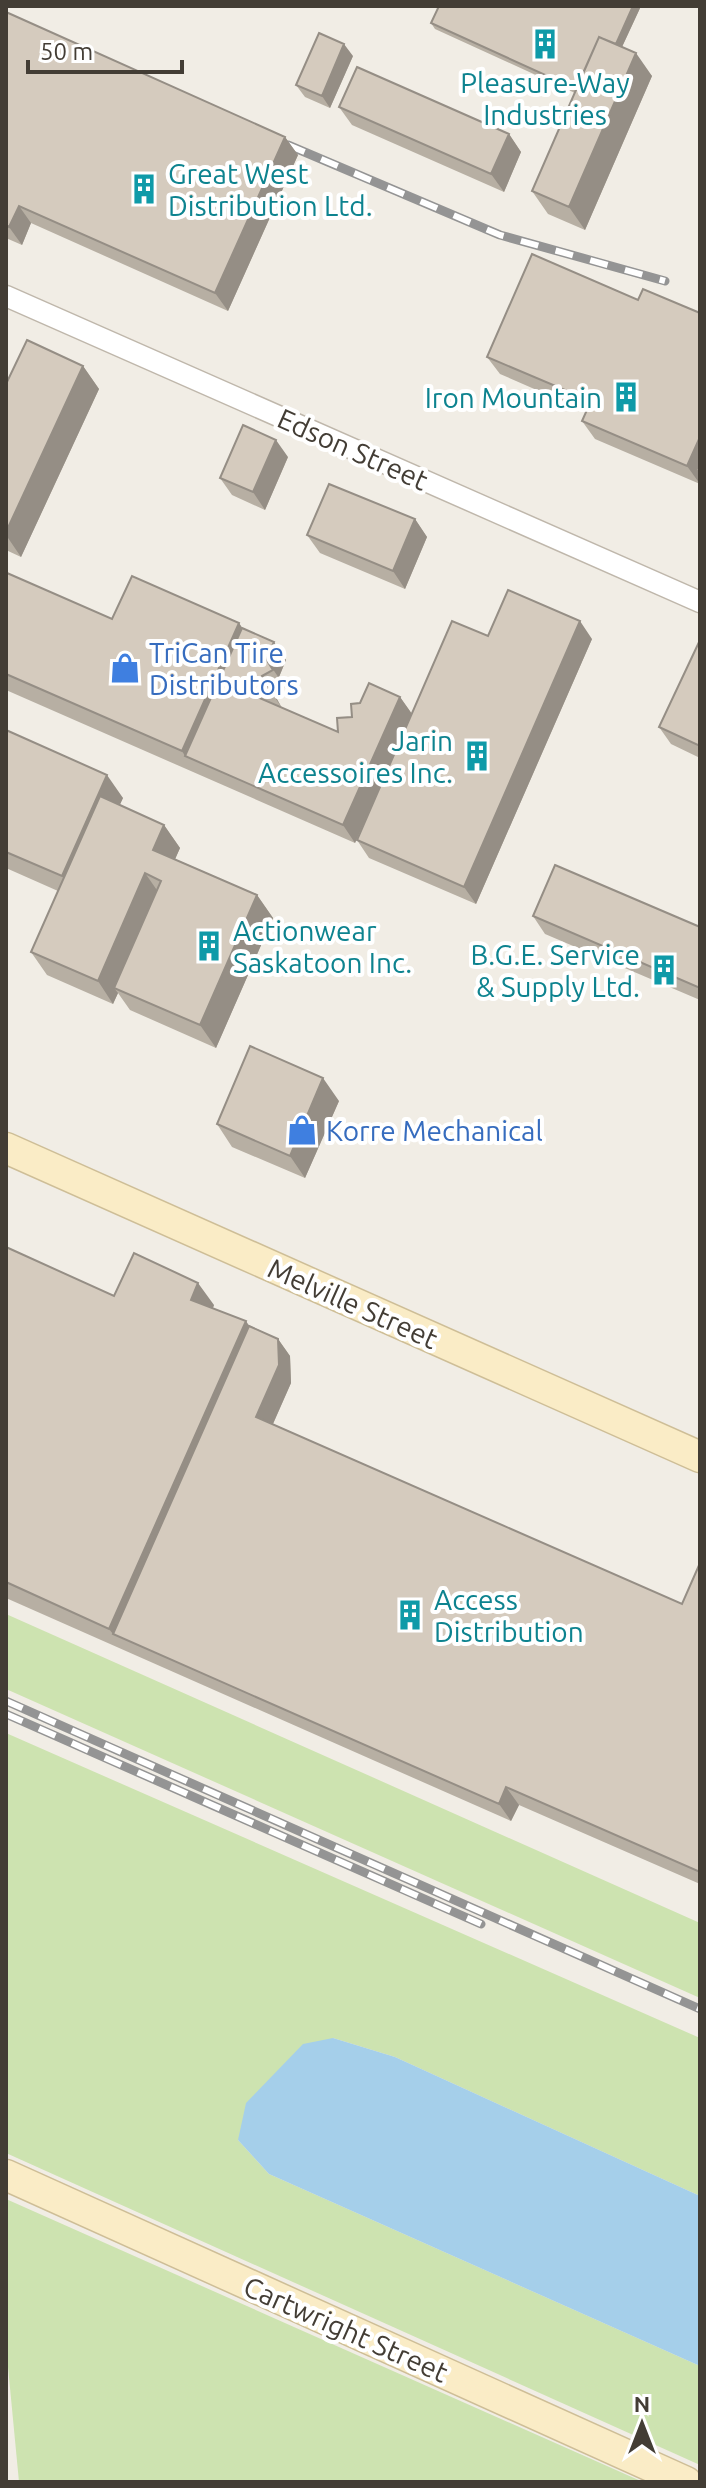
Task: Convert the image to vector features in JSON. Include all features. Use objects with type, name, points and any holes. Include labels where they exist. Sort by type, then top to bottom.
[{"type":"street","name":"Edson Street","points":[[6,296],[700,602]]},
{"type":"street","name":"Melville Street","points":[[6,1148],[700,1457]]},
{"type":"street","name":"Cartwright Street","points":[[6,2175],[686,2482]]},
{"type":"green space","points":[[6,1614],[700,1923],[700,1998],[6,1689]]},
{"type":"green space","points":[[6,1733],[700,2038],[700,2196],[395,2057],[333,2038],[238,2140],[269,2174],[700,2366],[700,2465],[6,2153]]},
{"type":"green space","points":[[6,2199],[643,2482],[19,2482],[6,2346]]},
{"type":"water","points":[[333,2038],[395,2057],[700,2196],[700,2366],[269,2174],[238,2140],[246,2103],[303,2044]]},
{"type":"building","name":"Pleasure-Way Industries","points":[[439,6],[633,6],[616,44],[599,37],[576,89],[431,23]]},
{"type":"building","name":"Great West Distribution Ltd.","points":[[6,12],[285,137],[215,293],[19,206],[9,227],[6,225]]},
{"type":"building","points":[[319,33],[344,44],[322,96],[296,85]]},
{"type":"building","points":[[599,37],[636,53],[569,207],[532,191]]},
{"type":"building","points":[[357,67],[509,134],[491,174],[339,107]]},
{"type":"building","name":"Iron Mountain","points":[[532,254],[638,300],[643,289],[700,313],[700,437],[687,466],[582,421],[591,401],[487,357]]},
{"type":"building","points":[[27,340],[83,366],[6,532],[6,384]]},
{"type":"building","points":[[243,425],[276,440],[253,492],[220,478]]},
{"type":"building","points":[[329,484],[415,519],[393,571],[307,535]]},
{"type":"building","name":"TriCan Tire Distributors","points":[[7,573],[112,619],[132,576],[239,623],[182,751],[6,674]]},
{"type":"building","name":"Jarin Accessoires Inc.","points":[[508,590],[580,621],[464,887],[357,840],[452,621],[488,636]]},
{"type":"building","points":[[242,628],[274,642],[266,659],[273,670],[262,676],[270,690],[257,697],[338,732],[337,718],[352,717],[351,704],[360,703],[369,683],[400,697],[343,825],[185,756]]},
{"type":"building","points":[[700,640],[700,746],[659,727]]},
{"type":"building","points":[[6,730],[107,775],[62,876],[6,852]]},
{"type":"building","name":"Actionwear Saskatoon Inc.","points":[[100,796],[164,825],[153,850],[257,895],[200,1025],[114,988],[161,881],[145,873],[98,981],[31,952]]},
{"type":"building","name":"B.G.E. Service & Supply Ltd.","points":[[555,865],[700,927],[700,988],[533,916]]},
{"type":"building","points":[[250,1046],[323,1078],[290,1156],[217,1124]]},
{"type":"building","points":[[6,1247],[114,1296],[134,1253],[198,1283],[191,1300],[246,1321],[109,1629],[6,1582]]},
{"type":"building","name":"Access Distribution","points":[[249,1326],[278,1339],[279,1365],[256,1417],[682,1604],[700,1563],[700,1872],[506,1787],[499,1804],[113,1634]]},
{"type":"railway","points":[[288,145],[500,235],[665,281]]},
{"type":"railway","points":[[6,1701],[700,2009]]},
{"type":"railway","points":[[6,1714],[481,1924]]},
{"type":"place","name":"Pleasure-Way Industries","points":[[545,44]]},
{"type":"place","name":"Great West Distribution Ltd.","points":[[144,189]]},
{"type":"place","name":"Iron Mountain","points":[[626,397]]},
{"type":"place","name":"TriCan Tire Distributors","points":[[125,668]]},
{"type":"place","name":"Jarin Accessoires Inc.","points":[[477,756]]},
{"type":"place","name":"Actionwear Saskatoon Inc.","points":[[209,946]]},
{"type":"place","name":"B.G.E. Service & Supply Ltd.","points":[[664,970]]},
{"type":"place","name":"Korre Mechanical","points":[[302,1130]]},
{"type":"place","name":"Access Distribution","points":[[410,1615]]}]
